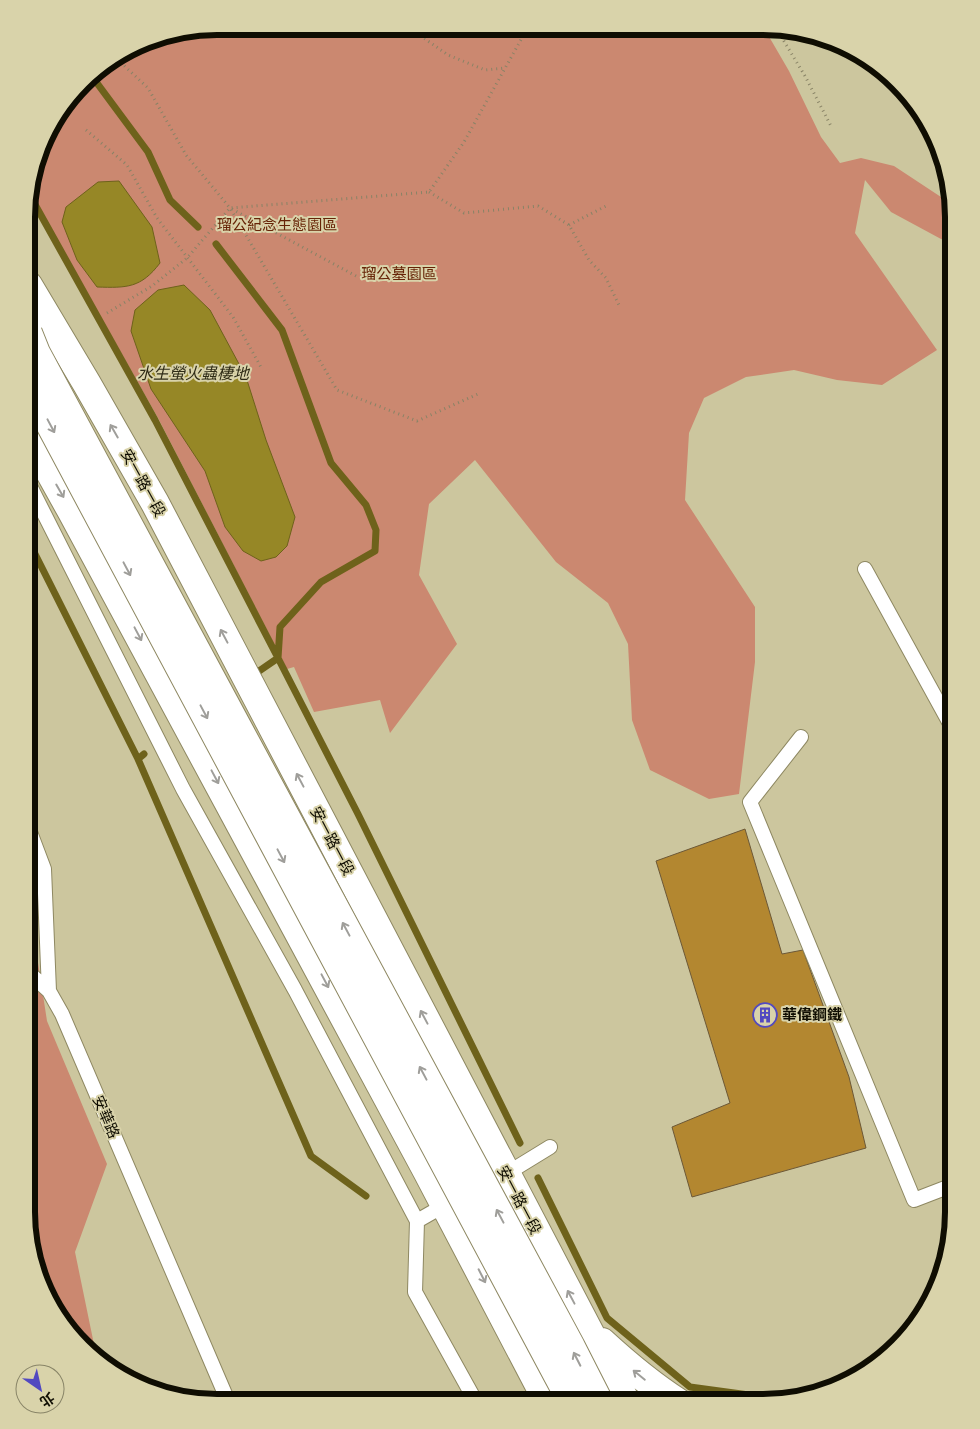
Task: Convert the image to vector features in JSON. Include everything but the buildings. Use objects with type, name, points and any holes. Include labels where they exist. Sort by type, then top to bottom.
[{"type":"main road","name":"安一路一段","points":[[35,298],[155,503],[622,1394]]},
{"type":"main road","points":[[35,350],[595,1394]]},
{"type":"main road","points":[[35,396],[568,1394]]},
{"type":"main road","points":[[35,445],[77,520],[427,1171],[542,1394]]},
{"type":"main road","points":[[445,1206],[506,1174]]},
{"type":"main road","points":[[586,1326],[625,1363],[653,1386],[666,1394]]},
{"type":"lane","points":[[35,494],[183,789],[295,990],[417,1221],[415,1292],[472,1394]]},
{"type":"lane","points":[[865,569],[945,715]]},
{"type":"lane","points":[[801,737],[750,802],[914,1200],[945,1188]]},
{"type":"lane","name":"安華路","points":[[35,845],[44,869],[50,991],[66,1023],[225,1394]]},
{"type":"lane","points":[[35,977],[50,991]]},
{"type":"lane","points":[[506,1174],[550,1147]]},
{"type":"lane","points":[[417,1221],[445,1206]]},
{"type":"path","points":[[419,35],[448,55],[485,70],[505,68]]},
{"type":"path","points":[[429,192],[464,142],[524,35]]},
{"type":"path","points":[[781,36],[805,76],[832,128]]},
{"type":"path","points":[[121,63],[148,88],[186,155],[230,208],[338,390],[418,421],[478,394]]},
{"type":"path","points":[[86,130],[127,165],[157,218],[233,317],[262,369]]},
{"type":"path","points":[[107,313],[152,286],[188,258],[230,208],[429,192],[464,213],[538,206],[569,225],[589,260],[606,278],[619,305]]},
{"type":"path","points":[[569,225],[608,205]]},
{"type":"path","points":[[230,208],[356,276]]},
{"type":"green space","points":[[205,35],[768,35],[789,71],[821,137],[840,163],[861,158],[894,166],[944,200],[945,241],[891,212],[865,180],[855,233],[937,350],[882,385],[837,380],[794,370],[746,377],[704,398],[689,433],[685,500],[755,607],[755,662],[739,794],[709,799],[650,770],[632,720],[628,644],[608,603],[556,562],[475,460],[429,504],[419,575],[457,644],[390,733],[380,700],[314,712],[294,667],[287,669],[158,418],[36,202],[38,181],[49,147],[59,126],[80,97],[97,80],[126,59],[170,41]]},
{"type":"green space","points":[[945,285],[945,298],[942,291]]},
{"type":"green space","points":[[35,943],[47,1021],[107,1164],[75,1252],[94,1347],[80,1332],[59,1303],[49,1282],[38,1248],[35,1224]]},
{"type":"water","points":[[119,181],[152,227],[160,263],[140,282],[133,285],[97,287],[77,260],[62,222],[66,207],[98,182]]},
{"type":"water","name":"水生螢火蟲棲地","points":[[184,285],[210,310],[246,377],[266,440],[295,517],[287,546],[276,557],[261,561],[243,551],[225,527],[205,471],[151,389],[131,331],[135,310],[158,290]]},
{"type":"waterway","points":[[96,81],[148,152],[170,200],[198,227]]},
{"type":"waterway","points":[[35,205],[155,420],[278,658],[252,676]]},
{"type":"waterway","points":[[216,244],[282,330],[331,463],[366,505],[376,530],[375,551],[321,582],[280,627],[278,658],[358,814],[520,1143]]},
{"type":"waterway","points":[[35,554],[138,759]]},
{"type":"waterway","points":[[144,754],[138,759],[311,1156],[366,1196]]},
{"type":"waterway","points":[[538,1178],[607,1318],[690,1387],[742,1394]]},
{"type":"place","name":"華偉鋼鐵","points":[[765,1015]]},
{"type":"park label","name":"瑠公紀念生態園區","points":[[277,225]]},
{"type":"park label","name":"瑠公墓園區","points":[[399,274]]}]
